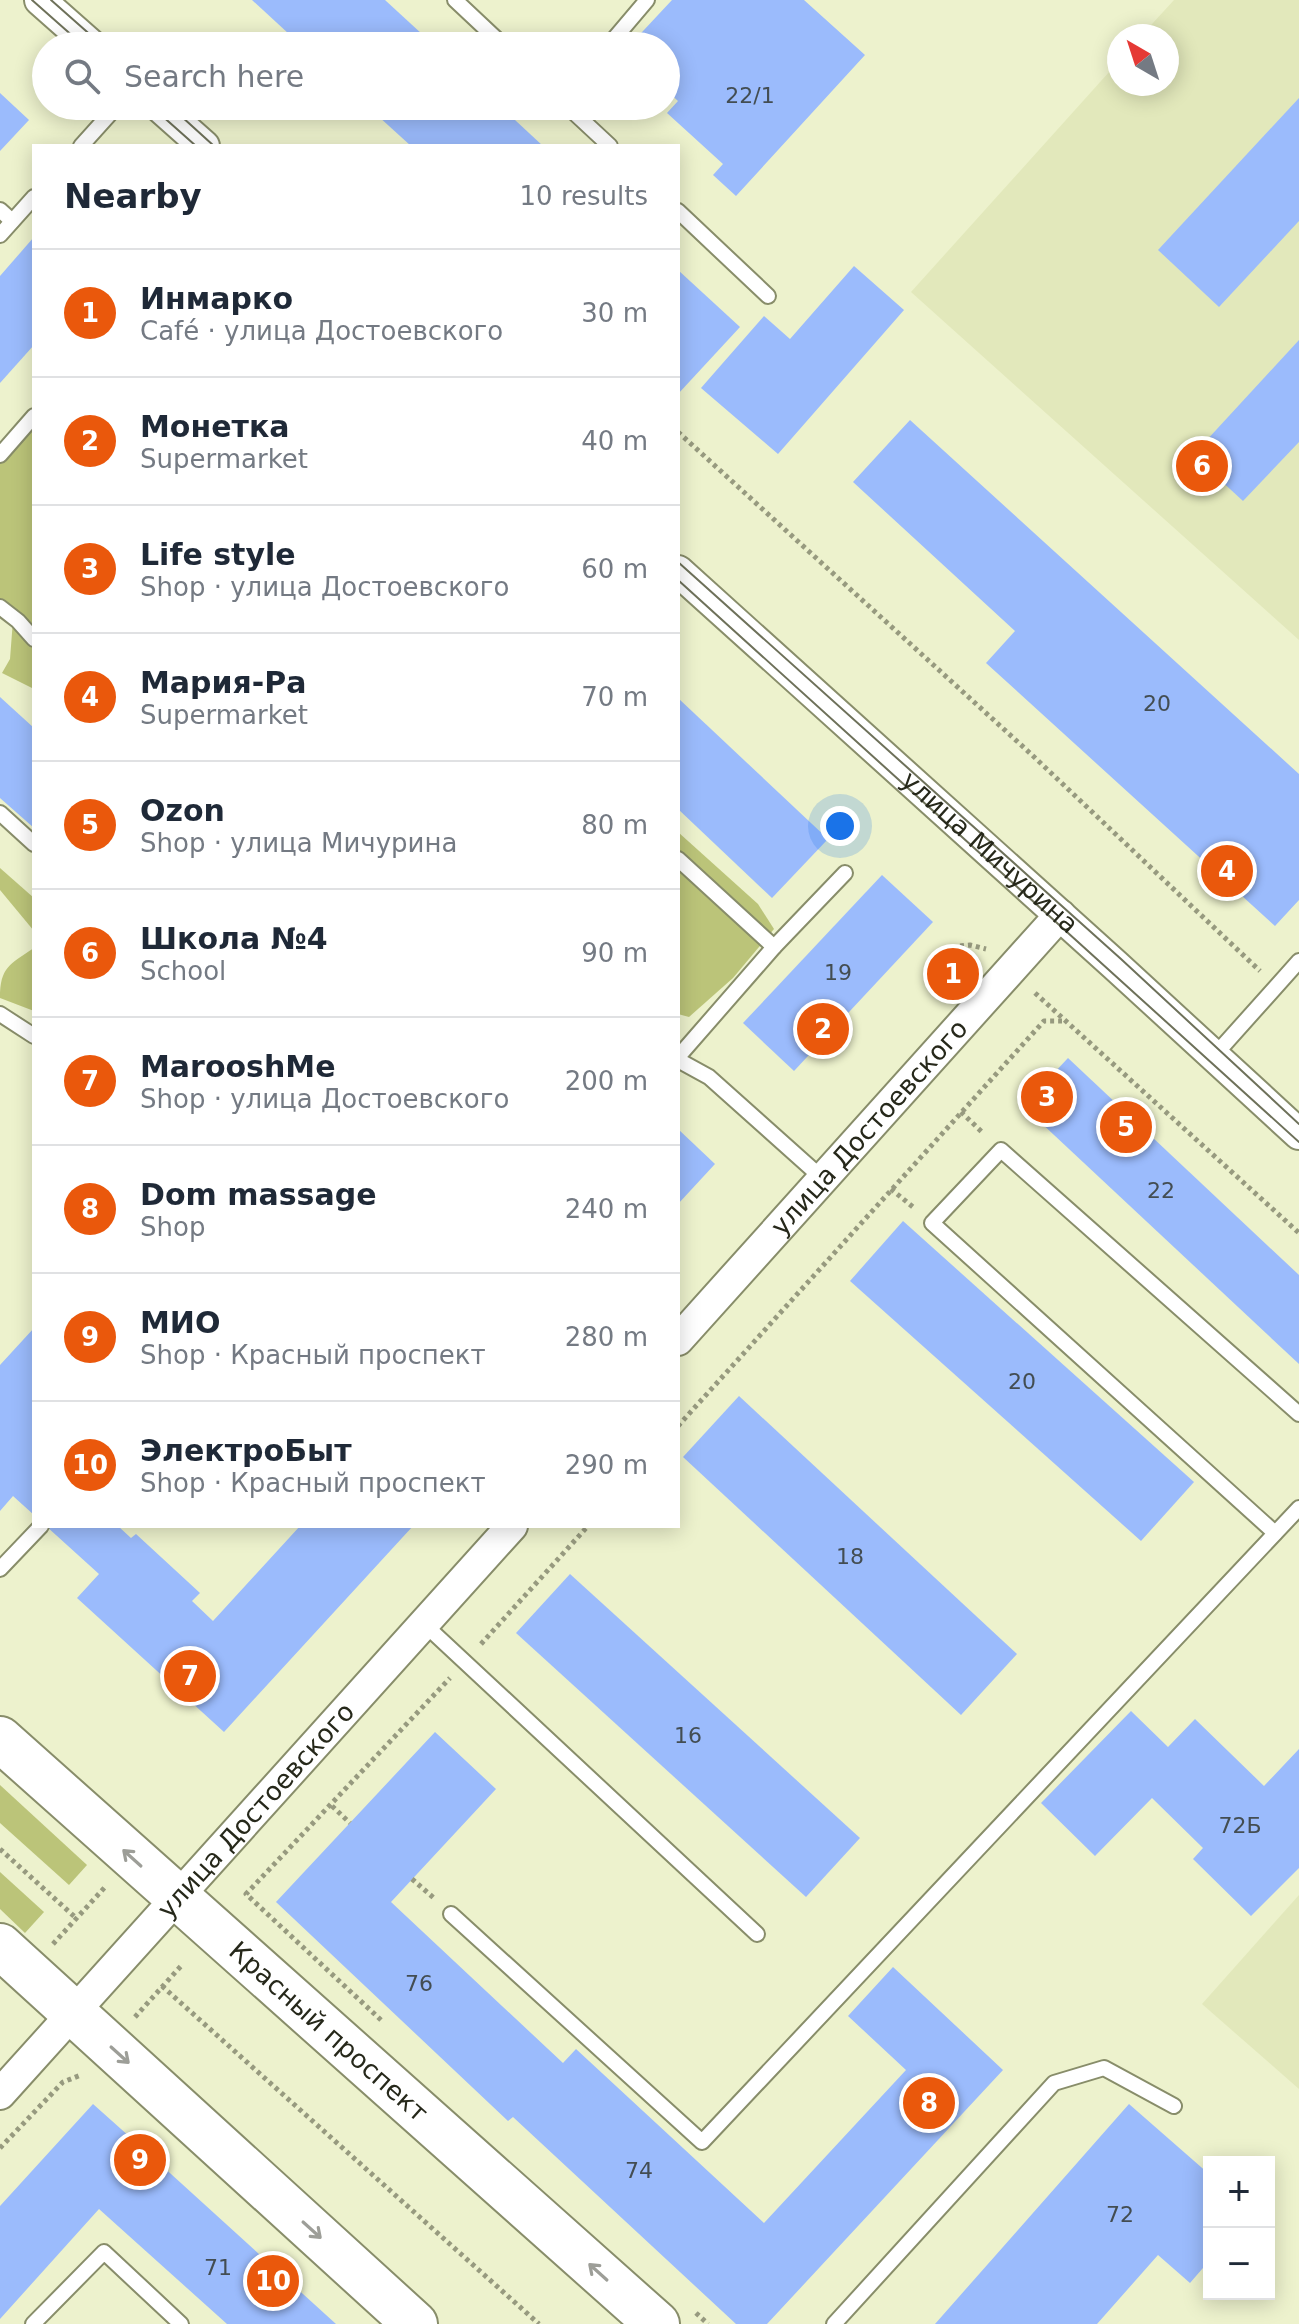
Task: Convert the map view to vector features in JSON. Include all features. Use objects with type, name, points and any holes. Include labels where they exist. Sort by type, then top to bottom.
[{"type":"main road","name":"Красный проспект","points":[[0,1739],[657,2324]]},
{"type":"main road","points":[[0,1946],[415,2324]]},
{"type":"street","points":[[40,0],[76,32]]},
{"type":"street","points":[[175,120],[202,144]]},
{"type":"street","name":"улица Мичурина","points":[[680,573],[1299,1134]]},
{"type":"street","name":"улица Достоевского","points":[[680,1338],[1060,915]]},
{"type":"street","name":"улица Достоевского","points":[[0,2094],[510,1528]]},
{"type":"lane","points":[[455,0],[489,32]]},
{"type":"lane","points":[[620,32],[647,0]]},
{"type":"lane","points":[[83,144],[104,120]]},
{"type":"lane","points":[[582,120],[608,144]]},
{"type":"lane","points":[[0,235],[32,199]]},
{"type":"lane","points":[[0,210],[12,221]]},
{"type":"lane","points":[[680,213],[768,296]]},
{"type":"lane","points":[[0,455],[32,418]]},
{"type":"lane","points":[[0,607],[32,637]]},
{"type":"lane","points":[[0,813],[32,842]]},
{"type":"lane","points":[[680,861],[774,947]]},
{"type":"lane","points":[[680,1056],[774,947],[845,873]]},
{"type":"lane","points":[[1214,1056],[1299,961]]},
{"type":"lane","points":[[0,1014],[32,1035]]},
{"type":"lane","points":[[680,1059],[709,1077],[822,1178]]},
{"type":"lane","points":[[1275,1533],[932,1223],[1001,1150],[1299,1414]]},
{"type":"lane","points":[[451,1914],[702,2142],[1299,1508]]},
{"type":"lane","points":[[1,1568],[39,1528]]},
{"type":"lane","points":[[423,1623],[757,1934]]},
{"type":"lane","points":[[834,2324],[1054,2083],[1104,2068],[1174,2106]]},
{"type":"lane","points":[[33,2324],[104,2252],[181,2324]]},
{"type":"path","points":[[680,434],[1031,754],[1277,987]]},
{"type":"path","points":[[960,946],[989,950]]},
{"type":"path","points":[[1034,993],[1299,1233]]},
{"type":"path","points":[[680,1424],[1044,1021],[1062,1021]]},
{"type":"path","points":[[246,1894],[466,1662],[586,1528]]},
{"type":"path","points":[[332,1806],[350,1823]]},
{"type":"path","points":[[0,1849],[76,1918]]},
{"type":"path","points":[[47,1950],[108,1885]]},
{"type":"path","points":[[132,2020],[181,1966]]},
{"type":"path","points":[[162,1986],[539,2324]]},
{"type":"path","points":[[0,2148],[63,2082],[83,2074]]},
{"type":"shaded area","points":[[1174,0],[1299,0],[1299,640],[911,292],[1107,74],[1107,96],[1179,96],[1179,24],[1152,24]]},
{"type":"shaded area","points":[[1299,1895],[1299,2089],[1202,2004]]},
{"type":"green space","points":[[32,417],[32,688],[2,673],[10,659],[13,620],[0,609],[0,456]]},
{"type":"green space","points":[[680,834],[758,904],[774,929],[733,978],[689,1017],[680,1015]]},
{"type":"green space","points":[[0,868],[32,896],[32,929],[0,890]]},
{"type":"green space","points":[[32,949],[32,1010],[0,998],[4,973]]},
{"type":"green space","points":[[0,1785],[87,1865],[69,1885],[0,1823]]},
{"type":"green space","points":[[0,1872],[44,1912],[25,1933],[0,1909]]},
{"type":"building","points":[[252,0],[385,0],[420,32],[287,32]]},
{"type":"building","points":[[672,0],[804,0],[865,55],[736,196],[713,175],[723,164],[675,120],[680,120],[680,32],[642,32]]},
{"type":"building","points":[[0,93],[29,120],[0,151]]},
{"type":"building","points":[[1299,98],[1299,221],[1219,307],[1158,250]]},
{"type":"building","points":[[382,120],[515,120],[541,144],[409,144]]},
{"type":"building","points":[[32,239],[32,347],[0,383],[0,276]]},
{"type":"building","points":[[854,266],[904,310],[778,454],[701,388],[764,316],[790,339]]},
{"type":"building","points":[[680,272],[740,327],[680,392]]},
{"type":"building","points":[[1299,340],[1299,442],[1243,501],[1193,455]]},
{"type":"building","points":[[910,420],[1299,774],[1299,900],[1275,926],[986,663],[1015,631],[853,482]]},
{"type":"building","points":[[0,697],[32,726],[32,826],[0,798]]},
{"type":"building","points":[[680,700],[828,839],[772,898],[680,811]]},
{"type":"building","points":[[882,875],[933,922],[794,1071],[743,1023]]},
{"type":"building","points":[[1068,1058],[1299,1275],[1299,1364],[1023,1106]]},
{"type":"building","points":[[680,1131],[715,1164],[680,1202]]},
{"type":"building","points":[[903,1221],[1194,1482],[1141,1541],[850,1281]]},
{"type":"building","points":[[32,1330],[32,1513],[13,1496],[0,1511],[0,1365]]},
{"type":"building","points":[[739,1396],[1017,1654],[961,1715],[683,1457]]},
{"type":"building","points":[[48,1528],[120,1528],[131,1538],[136,1534],[200,1593],[192,1601],[213,1621],[298,1528],[411,1528],[224,1732],[77,1598],[99,1574]]},
{"type":"building","points":[[570,1574],[860,1838],[806,1897],[516,1633]]},
{"type":"building","points":[[1131,1711],[1168,1747],[1195,1719],[1264,1786],[1299,1749],[1299,1868],[1251,1916],[1193,1859],[1203,1848],[1152,1798],[1095,1856],[1041,1803]]},
{"type":"building","points":[[435,1732],[496,1789],[391,1902],[563,2063],[576,2049],[764,2223],[906,2070],[848,2016],[893,1967],[1003,2070],[767,2324],[736,2324],[513,2117],[508,2121],[276,1902]]},
{"type":"building","points":[[93,2104],[336,2324],[227,2324],[99,2209],[0,2319],[0,2206]]},
{"type":"building","points":[[1129,2104],[1203,2169],[1203,2268],[1190,2283],[1158,2255],[1097,2324],[935,2324]]},
{"type":"tram line","points":[[32,0],[68,32]]},
{"type":"tram line","points":[[51,0],[87,32]]},
{"type":"tram line","points":[[167,120],[194,144]]},
{"type":"tram line","points":[[185,120],[212,144]]},
{"type":"tram line","points":[[680,564],[1121,959],[1299,1124]]},
{"type":"tram line","points":[[680,582],[1299,1142]]},
{"type":"place","name":"Школа №4","points":[[1202,466]]},
{"type":"place","name":"Мария-Ра","points":[[1227,871]]},
{"type":"place","name":"Инмарко","points":[[953,974]]},
{"type":"place","name":"Монетка","points":[[823,1029]]},
{"type":"place","name":"Life style","points":[[1047,1097]]},
{"type":"place","name":"Ozon","points":[[1126,1127]]},
{"type":"place","name":"MarooshMe","points":[[190,1676]]},
{"type":"place","name":"Dom massage","points":[[929,2103]]},
{"type":"place","name":"МИО","points":[[140,2160]]},
{"type":"place","name":"ЭлектроБыт","points":[[273,2281]]}]
